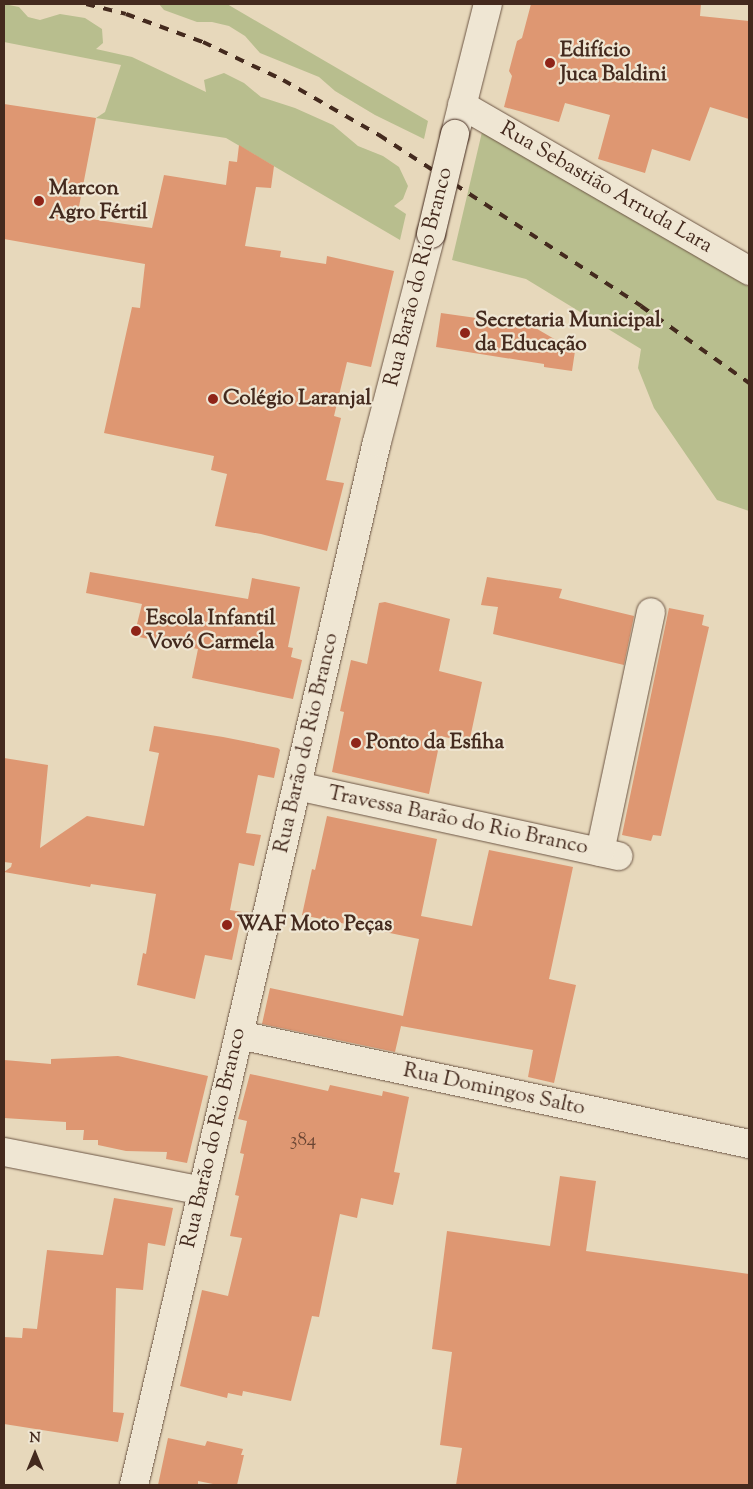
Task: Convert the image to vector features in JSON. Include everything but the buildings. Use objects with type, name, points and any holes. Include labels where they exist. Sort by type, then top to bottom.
[{"type":"street","name":"Rua Barão do Rio Branco","points":[[134,1485],[377,442],[488,4]]},
{"type":"street","name":"Rua Sebastião Arruda Lara","points":[[462,105],[749,271]]},
{"type":"street","name":"Travessa Barão do Rio Branco","points":[[297,786],[609,854],[651,612]]},
{"type":"street","name":"Rua Domingos Salto","points":[[239,1035],[749,1144]]},
{"type":"street","points":[[4,1152],[202,1191]]},
{"type":"green space","points":[[4,4],[19,7],[28,17],[40,20],[60,14],[85,18],[102,29],[103,43],[96,49],[132,57],[206,92],[204,80],[224,73],[244,83],[261,97],[295,108],[333,125],[358,146],[383,156],[399,167],[408,186],[403,199],[394,206],[406,214],[400,240],[226,138],[96,118],[105,112],[121,65],[4,42]]},
{"type":"green space","points":[[159,4],[227,4],[428,121],[424,139],[375,115],[335,91],[319,77],[260,53],[245,36],[229,26],[212,22],[197,22],[164,10]]},
{"type":"green space","points":[[482,132],[749,287],[749,511],[717,500],[654,408],[638,368],[641,349],[526,279],[452,260]]},
{"type":"railway","points":[[86,4],[126,14],[203,42],[283,80],[379,135],[641,306],[749,383]]},
{"type":"place","name":"Edifício Juca Baldini","points":[[550,63]]},
{"type":"place","name":"Marcon Agro Fértil","points":[[39,201]]},
{"type":"place","name":"Secretaria Municipal da Educação","points":[[465,333]]},
{"type":"place","name":"Colégio Laranjal","points":[[213,399]]},
{"type":"place","name":"Escola Infantil Vovó Carmela","points":[[136,631]]},
{"type":"place","name":"Ponto da Esfiha","points":[[356,743]]},
{"type":"place","name":"WAF Moto Peças","points":[[227,925]]}]
